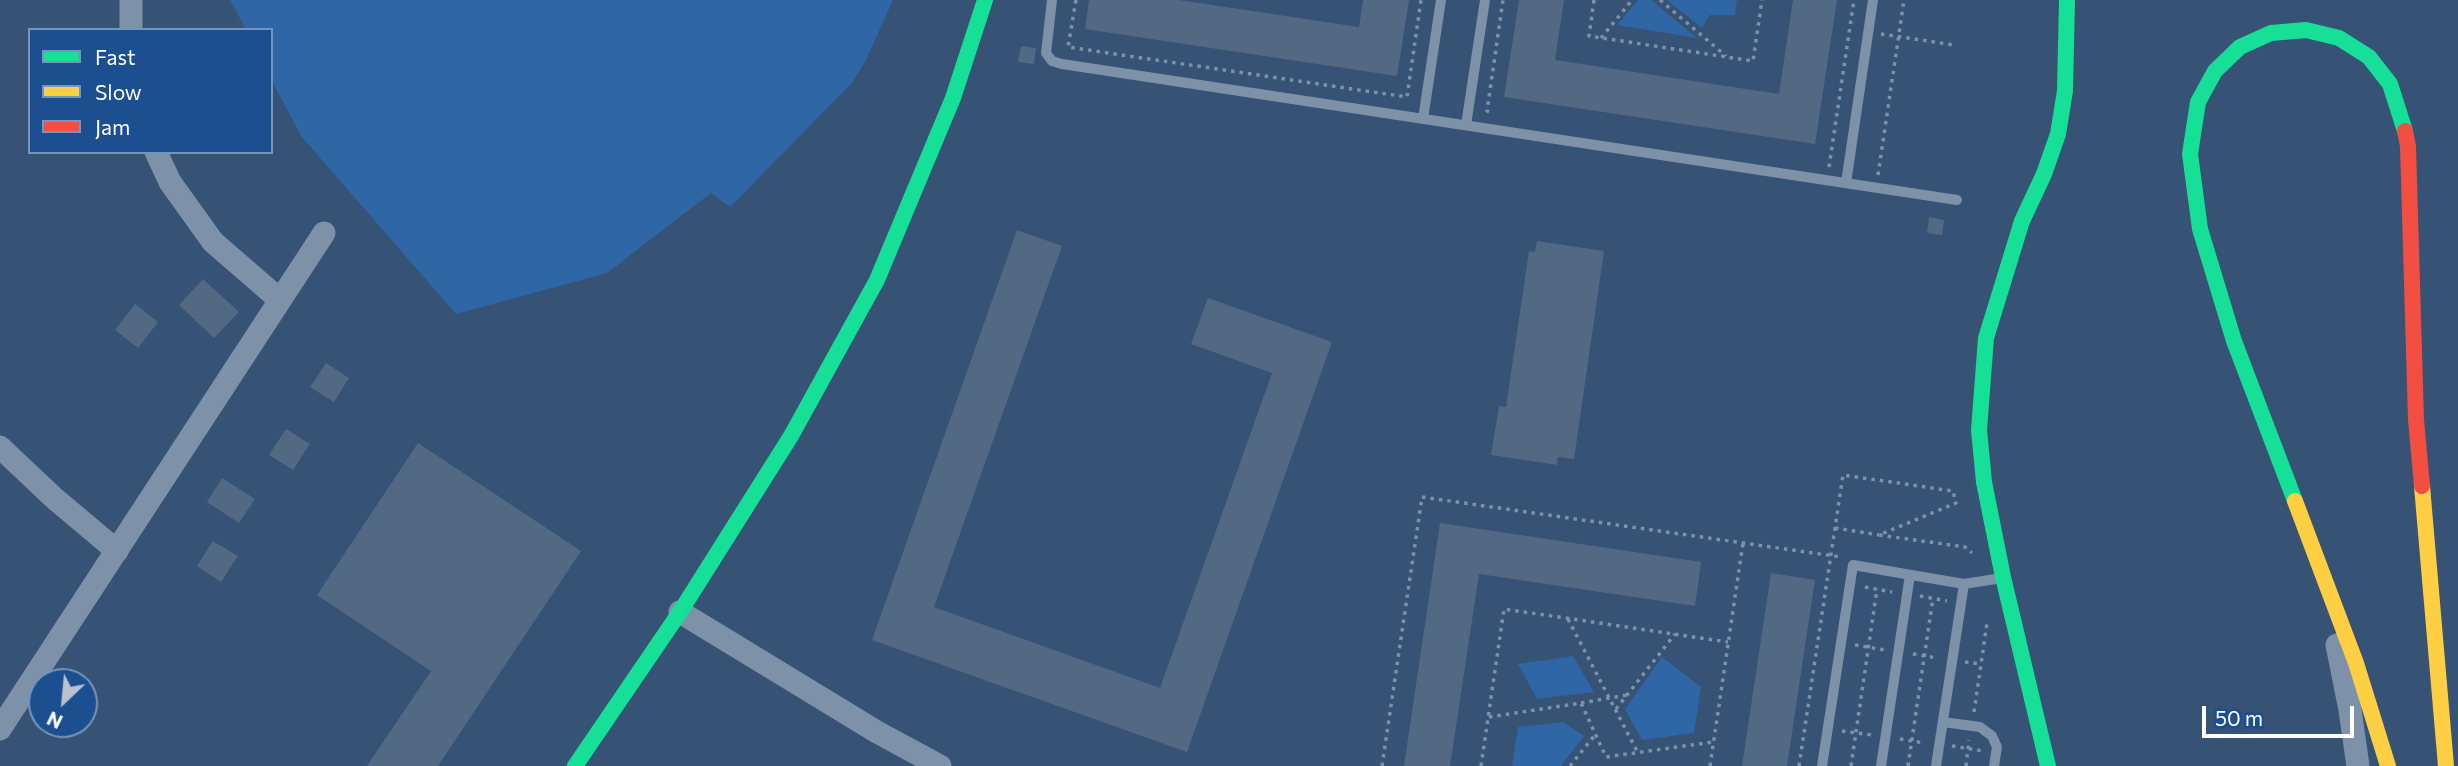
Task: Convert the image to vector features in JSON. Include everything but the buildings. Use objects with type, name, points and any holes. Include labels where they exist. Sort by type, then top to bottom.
[{"type":"street","points":[[131,0],[131,28]]},
{"type":"street","points":[[575,766],[680,612],[791,436],[877,280],[953,98],[985,0]]},
{"type":"street","points":[[2048,766],[2003,578],[1984,482],[1979,430],[1986,338],[2022,221],[2044,174],[2058,134],[2066,91],[2067,0]]},
{"type":"street","points":[[2388,766],[2356,663],[2234,341],[2200,229],[2190,154],[2198,102],[2214,71],[2226,58],[2247,43],[2271,33],[2288,30],[2323,33],[2339,38],[2369,57],[2390,84],[2402,116],[2408,146],[2416,420],[2446,766]]},
{"type":"street","points":[[157,154],[170,182],[213,243],[280,300]]},
{"type":"street","points":[[0,729],[324,233]]},
{"type":"street","points":[[0,447],[54,498],[117,551]]},
{"type":"street","points":[[2324,580],[2350,710],[2358,766]]},
{"type":"street","points":[[680,612],[877,732],[940,766]]},
{"type":"lane","points":[[1052,0],[1046,53],[1052,61],[1062,64],[1957,200]]},
{"type":"lane","points":[[1423,119],[1441,0]]},
{"type":"lane","points":[[1466,125],[1485,0]]},
{"type":"lane","points":[[1846,183],[1873,0]]},
{"type":"lane","points":[[1822,766],[1853,565],[1964,584],[2003,578]]},
{"type":"lane","points":[[1881,766],[1910,575]]},
{"type":"lane","points":[[1936,766],[1964,584]]},
{"type":"lane","points":[[1943,722],[1980,727],[1992,736],[1997,747],[1994,766]]},
{"type":"path","points":[[1076,0],[1068,47],[1407,97],[1421,0]]},
{"type":"path","points":[[1500,113],[1487,111],[1503,0]]},
{"type":"path","points":[[1594,0],[1589,36],[1753,61],[1762,0]]},
{"type":"path","points":[[1601,38],[1632,0]]},
{"type":"path","points":[[1660,0],[1728,57]]},
{"type":"path","points":[[1829,167],[1854,0]]},
{"type":"path","points":[[1876,187],[1904,0]]},
{"type":"path","points":[[1419,17],[1438,19]]},
{"type":"path","points":[[1481,26],[1499,28]]},
{"type":"path","points":[[1868,32],[1954,45]]},
{"type":"path","points":[[1382,766],[1422,497],[1842,557],[1853,565]]},
{"type":"path","points":[[1835,528],[1879,535]]},
{"type":"path","points":[[1710,766],[1743,543]]},
{"type":"path","points":[[1851,766],[1877,589]]},
{"type":"path","points":[[1908,766],[1933,598]]},
{"type":"path","points":[[1481,766],[1504,609],[1728,642]]},
{"type":"path","points":[[1567,619],[1638,753]]},
{"type":"path","points":[[1966,766],[1987,619]]},
{"type":"path","points":[[1615,709],[1675,634]]},
{"type":"path","points":[[1488,717],[1627,695]]},
{"type":"path","points":[[1581,703],[1606,757],[1713,742]]},
{"type":"path","points":[[1805,725],[1996,753]]},
{"type":"path","points":[[1570,766],[1595,734]]},
{"type":"shaded area","points":[[230,0],[893,0],[866,60],[852,83],[730,207],[711,193],[607,273],[456,314],[301,136],[273,83],[273,28],[245,28]]},
{"type":"shaded area","points":[[1638,0],[1651,0],[1697,38],[1617,25]]},
{"type":"shaded area","points":[[1667,0],[1737,0],[1735,15],[1710,15],[1702,28]]},
{"type":"shaded area","points":[[1573,656],[1594,692],[1537,699],[1518,664]]},
{"type":"shaded area","points":[[1662,657],[1701,687],[1694,733],[1642,740],[1625,709]]},
{"type":"shaded area","points":[[1563,722],[1584,736],[1561,766],[1512,766],[1518,727]]},
{"type":"traffic: fast","points":[[575,766],[680,612],[791,436],[877,280],[953,98],[985,0]]},
{"type":"traffic: fast","points":[[2048,766],[2003,577],[1984,482],[1979,430],[1986,338],[2022,221],[2044,174],[2058,134],[2065,91],[2067,0]]},
{"type":"traffic: fast","points":[[2295,501],[2234,341],[2200,229],[2190,154],[2198,102],[2215,71],[2240,47],[2271,33],[2306,30],[2339,38],[2369,57],[2390,84],[2405,131]]},
{"type":"traffic: slow","points":[[2422,486],[2446,766]]},
{"type":"traffic: slow","points":[[2295,501],[2356,663],[2388,766]]},
{"type":"traffic: jam","points":[[2405,131],[2408,146],[2416,420],[2422,486]]}]
